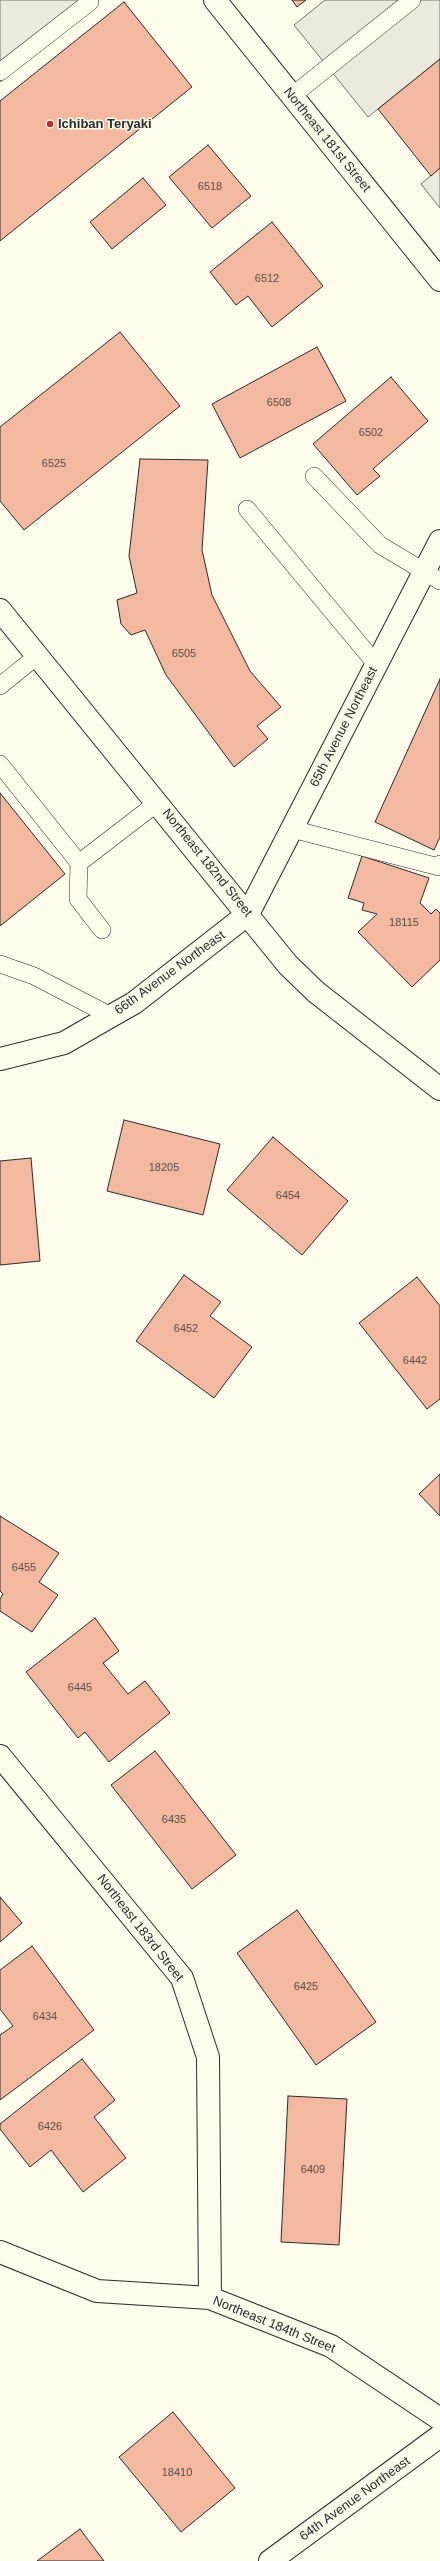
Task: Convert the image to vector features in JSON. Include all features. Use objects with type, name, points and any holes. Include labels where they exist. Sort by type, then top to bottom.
[{"type":"street","name":"Northeast 181st Street","points":[[215,0],[440,280]]},
{"type":"street","name":"65th Avenue Northeast","points":[[248,914],[376,664],[432,576],[440,540]]},
{"type":"street","name":"Northeast 182nd Street","points":[[0,610],[288,965],[316,992],[440,1089]]},
{"type":"street","name":"66th Avenue Northeast","points":[[0,1059],[64,1043],[112,1016],[134,1003],[248,914]]},
{"type":"street","name":"Northeast 183rd Street","points":[[0,1756],[182,1978],[208,2057],[210,2298]]},
{"type":"street","name":"Northeast 184th Street","points":[[0,2252],[97,2292],[210,2298],[331,2346],[440,2419]]},
{"type":"street","name":"64th Avenue Northeast","points":[[270,2561],[440,2436]]},
{"type":"lane","points":[[0,72],[90,2],[88,0]]},
{"type":"lane","points":[[292,96],[412,0]]},
{"type":"lane","points":[[314,476],[380,545],[432,576]]},
{"type":"lane","points":[[247,509],[376,664]]},
{"type":"lane","points":[[0,686],[37,656]]},
{"type":"lane","points":[[0,764],[79,863],[78,899],[102,930]]},
{"type":"lane","points":[[79,863],[157,802]]},
{"type":"lane","points":[[292,829],[439,867],[440,864]]},
{"type":"lane","points":[[0,964],[34,976],[112,1016]]},
{"type":"shaded area","points":[[0,0],[83,0],[90,8],[0,82]]},
{"type":"shaded area","points":[[325,0],[440,0],[440,59],[368,117],[294,25]]},
{"type":"shaded area","points":[[440,168],[440,208],[421,184]]},
{"type":"building","points":[[292,0],[306,0],[297,7]]},
{"type":"building","points":[[124,2],[192,87],[0,241],[0,101]]},
{"type":"building","points":[[440,59],[440,168],[431,176],[378,109]]},
{"type":"building","points":[[208,145],[251,196],[212,228],[169,177]]},
{"type":"building","points":[[143,178],[166,205],[112,249],[90,222]]},
{"type":"building","points":[[272,222],[323,286],[272,327],[248,296],[236,305],[210,272]]},
{"type":"building","points":[[120,332],[180,406],[24,530],[0,501],[0,427]]},
{"type":"building","points":[[317,347],[346,401],[240,458],[212,404]]},
{"type":"building","points":[[391,377],[428,421],[373,469],[380,476],[357,495],[313,444]]},
{"type":"building","points":[[140,459],[208,460],[202,550],[212,595],[250,671],[281,707],[257,726],[268,739],[234,767],[166,675],[145,630],[131,635],[121,624],[117,600],[137,593],[129,556]]},
{"type":"building","points":[[440,679],[440,837],[434,850],[375,822]]},
{"type":"building","points":[[0,793],[65,874],[0,926]]},
{"type":"building","points":[[362,856],[429,878],[420,903],[431,914],[436,909],[440,913],[440,960],[412,987],[358,932],[377,914],[362,910],[364,903],[348,898]]},
{"type":"building","points":[[124,1120],[220,1144],[203,1215],[107,1191]]},
{"type":"building","points":[[273,1137],[348,1201],[302,1255],[227,1190]]},
{"type":"building","points":[[31,1158],[40,1261],[0,1265],[0,1161]]},
{"type":"building","points":[[184,1275],[221,1302],[210,1316],[252,1347],[214,1398],[136,1341]]},
{"type":"building","points":[[417,1277],[440,1306],[440,1399],[427,1409],[359,1323]]},
{"type":"building","points":[[440,1474],[440,1516],[419,1494]]},
{"type":"building","points":[[0,1516],[59,1553],[39,1582],[58,1595],[32,1632],[0,1611],[0,1599],[3,1594],[0,1591]]},
{"type":"building","points":[[95,1618],[119,1651],[103,1663],[128,1694],[145,1681],[170,1713],[109,1762],[85,1732],[78,1738],[26,1672]]},
{"type":"building","points":[[155,1751],[236,1855],[192,1889],[111,1785]]},
{"type":"building","points":[[0,1897],[22,1923],[0,1942]]},
{"type":"building","points":[[297,1910],[376,2022],[316,2065],[237,1953]]},
{"type":"building","points":[[32,1946],[94,2030],[0,2100],[0,2035],[13,2026],[0,2009],[0,1970]]},
{"type":"building","points":[[82,2059],[115,2100],[94,2117],[126,2158],[83,2192],[51,2150],[30,2167],[0,2129],[0,2124]]},
{"type":"building","points":[[288,2096],[347,2099],[339,2245],[281,2242]]},
{"type":"building","points":[[173,2412],[235,2488],[181,2532],[119,2457]]},
{"type":"building","points":[[80,2529],[104,2561],[37,2561]]},
{"type":"place","name":"Ichiban Teryaki","points":[[50,124]]}]
